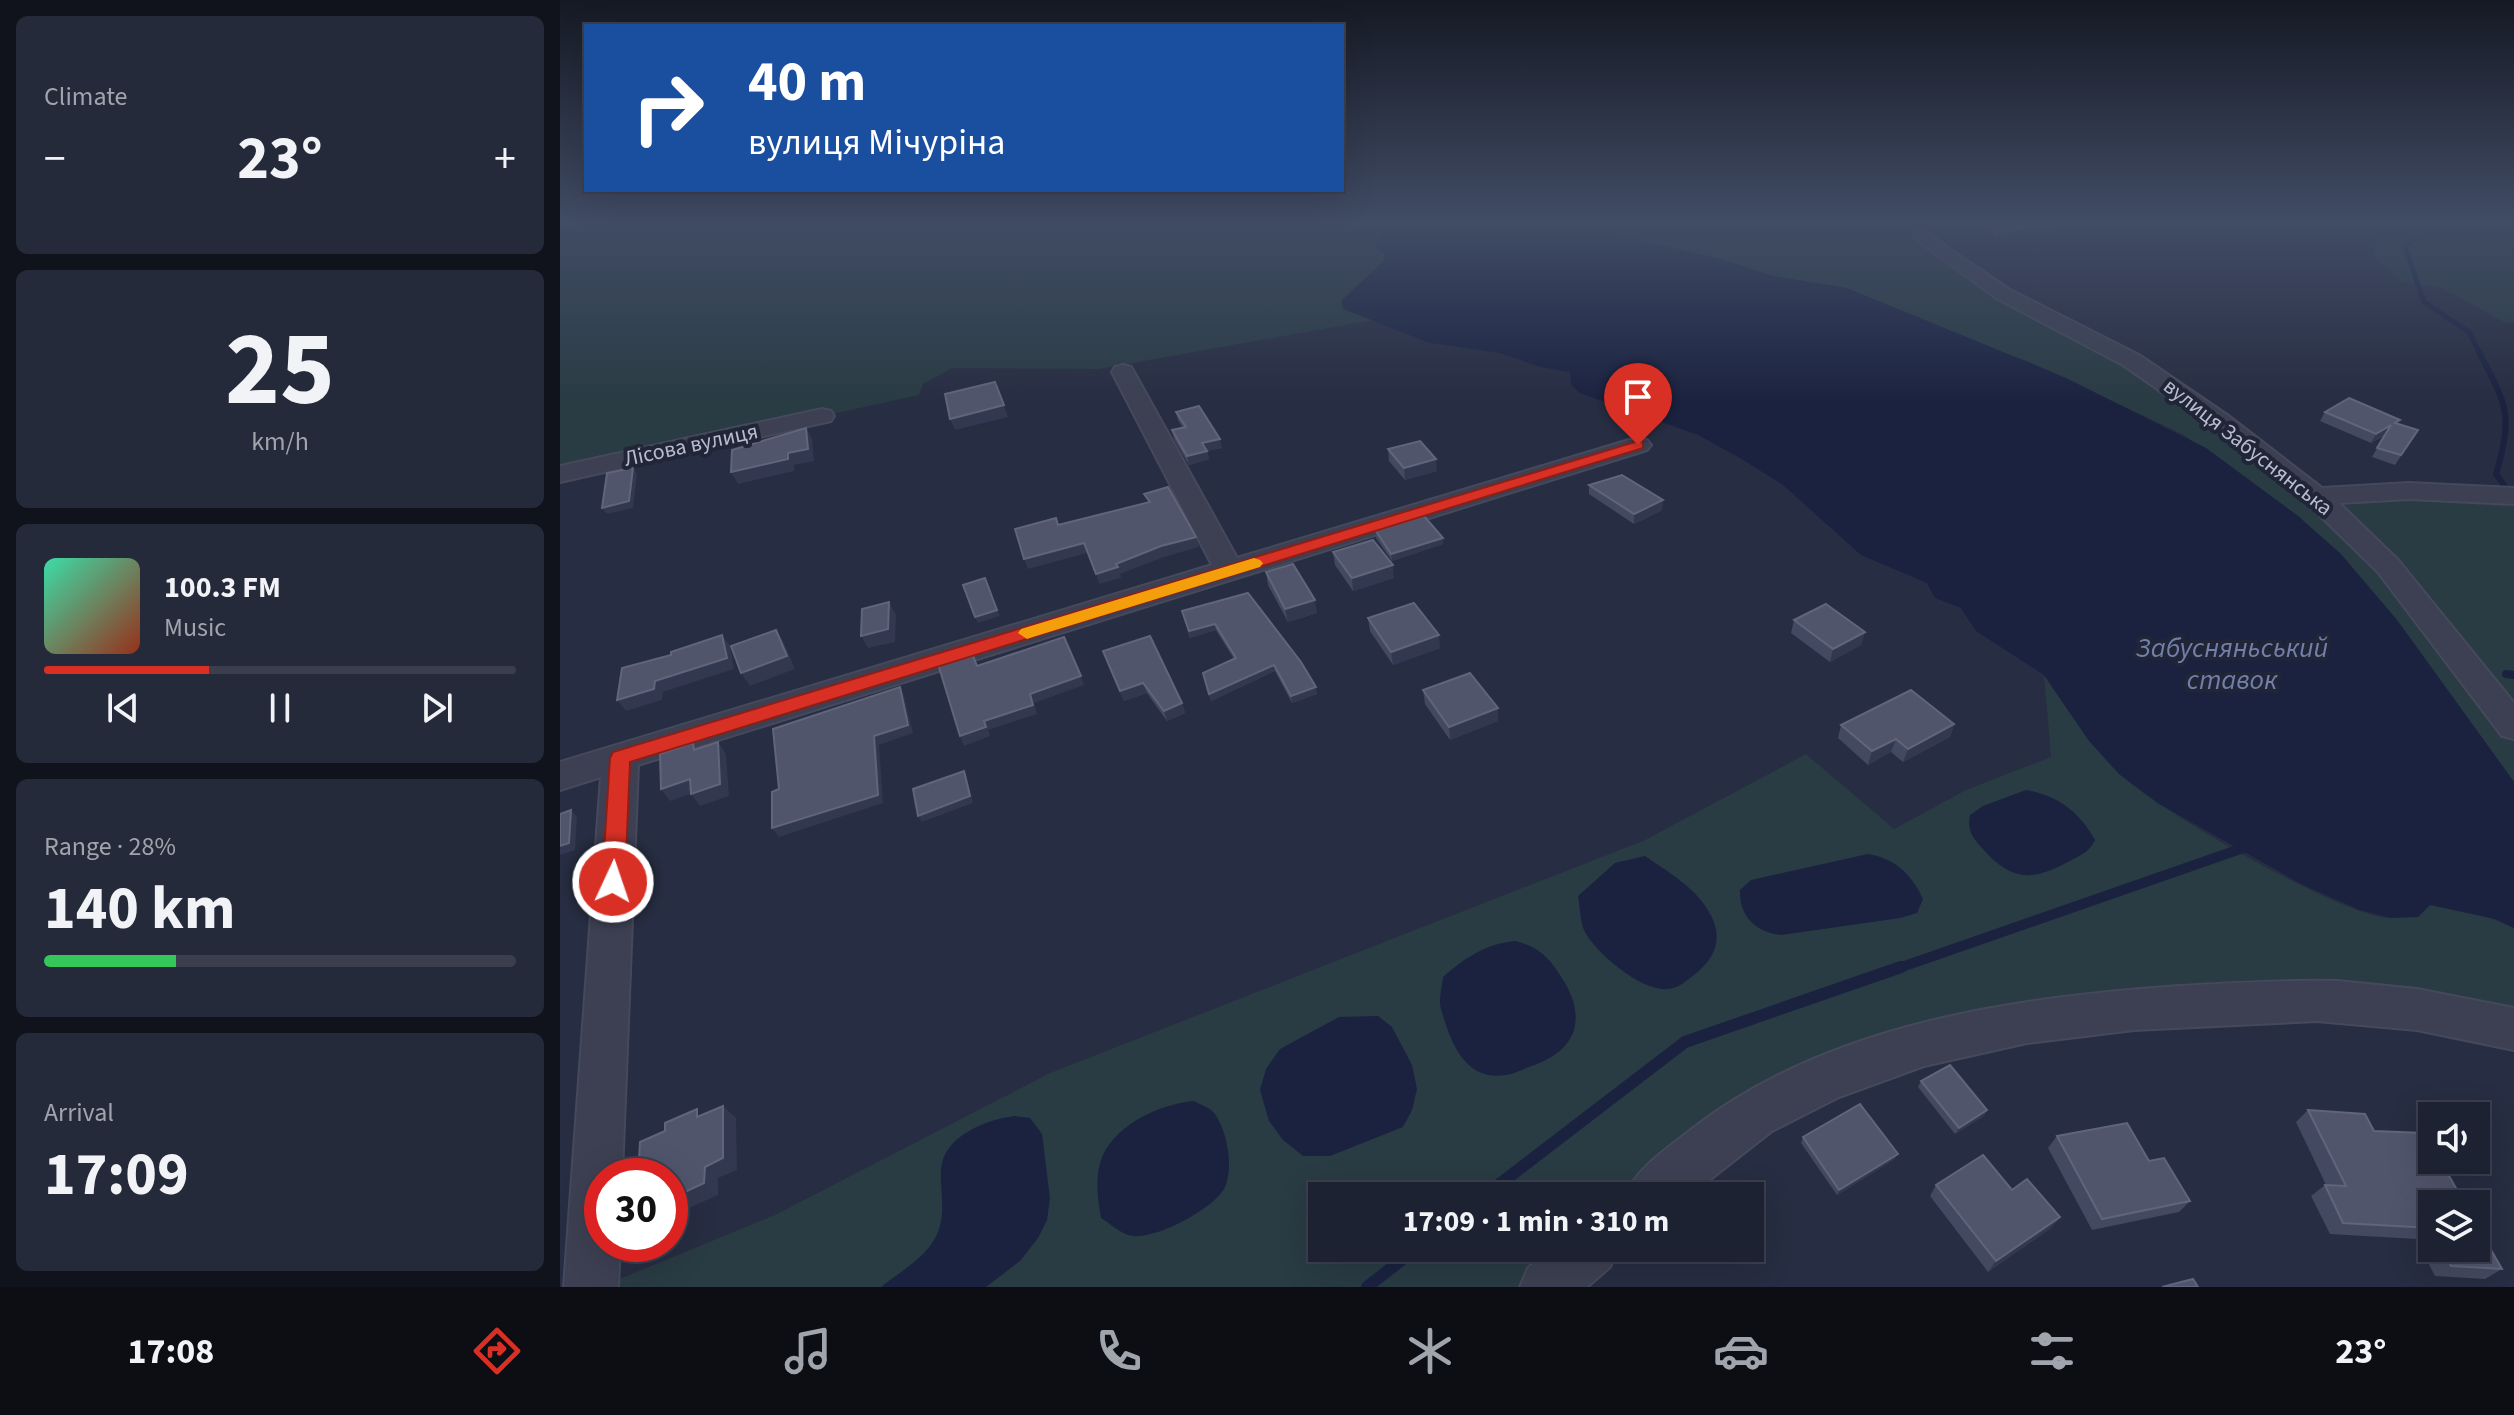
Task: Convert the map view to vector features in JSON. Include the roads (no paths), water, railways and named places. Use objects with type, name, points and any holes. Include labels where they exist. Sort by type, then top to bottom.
[{"type":"street","name":"вулиця Забуснянська","points":[[1988,283],[2003,294],[2131,360],[2221,422],[2316,496],[2388,566],[2514,727]]},
{"type":"street","points":[[1123,372],[1230,571]]},
{"type":"street","name":"Лісова вулиця","points":[[560,474],[822,416]]},
{"type":"street","points":[[560,776],[1638,445]]},
{"type":"street","points":[[2316,496],[2409,491],[2514,496]]},
{"type":"street","points":[[591,1287],[620,758]]},
{"type":"street","points":[[1668,1182],[1716,1141],[1769,1106],[1838,1074],[1916,1044],[2053,1015],[2285,1001],[2359,1002],[2425,1011],[2514,1029]]},
{"type":"street","points":[[1547,1287],[1575,1262]]},
{"type":"water","name":"Забусняньський ставок","points":[[1360,283],[1817,283],[1847,288],[2066,378],[2206,448],[2298,516],[2341,554],[2397,620],[2514,782],[2514,928],[2495,919],[2430,905],[2418,917],[2391,918],[2360,910],[2303,885],[2159,804],[2119,774],[2089,741],[2044,675],[1976,631],[1961,608],[1935,598],[1927,583],[1861,555],[1783,485],[1740,458],[1698,435],[1580,393],[1571,385],[1570,372],[1540,367],[1500,353],[1430,343],[1343,309],[1342,300]]},
{"type":"water","points":[[2026,790],[2048,796],[2075,813],[2095,840],[2090,848],[2053,869],[2031,875],[2011,872],[1992,859],[1971,833],[1970,815],[1983,806]]},
{"type":"water","points":[[1868,854],[1895,864],[1908,875],[1923,899],[1917,913],[1781,935],[1757,927],[1742,908],[1740,890],[1751,880]]},
{"type":"water","points":[[1645,856],[1696,895],[1709,912],[1716,930],[1715,946],[1708,962],[1685,982],[1668,989],[1646,984],[1621,970],[1591,941],[1581,919],[1578,896],[1615,863]]},
{"type":"water","points":[[1515,941],[1538,951],[1555,968],[1572,998],[1575,1023],[1566,1045],[1556,1054],[1515,1073],[1494,1076],[1474,1069],[1460,1055],[1446,1025],[1440,996],[1443,977],[1459,964],[1494,945]]},
{"type":"water","points":[[1378,1016],[1392,1027],[1412,1065],[1417,1089],[1412,1110],[1403,1127],[1330,1156],[1303,1156],[1283,1140],[1269,1121],[1260,1090],[1266,1069],[1280,1049],[1339,1017]]},
{"type":"water","points":[[1194,1101],[1213,1112],[1223,1130],[1229,1159],[1225,1187],[1196,1214],[1166,1229],[1138,1236],[1121,1232],[1101,1218],[1098,1177],[1106,1150],[1114,1138],[1138,1119],[1166,1107]]},
{"type":"water","points":[[1014,1116],[1030,1118],[1042,1134],[1050,1198],[1047,1220],[1038,1238],[1020,1261],[986,1287],[881,1287],[921,1256],[934,1241],[942,1209],[941,1171],[949,1148],[957,1139],[979,1126]]},
{"type":"waterway","points":[[2417,283],[2424,302],[2469,332],[2501,397],[2506,422],[2496,474],[2504,485]]},
{"type":"waterway","points":[[2506,674],[2514,675]]},
{"type":"waterway","points":[[1896,969],[2246,847]]},
{"type":"waterway","points":[[1502,1182],[1685,1042],[1901,967]]},
{"type":"waterway","points":[[1367,1287],[1399,1262]]}]
